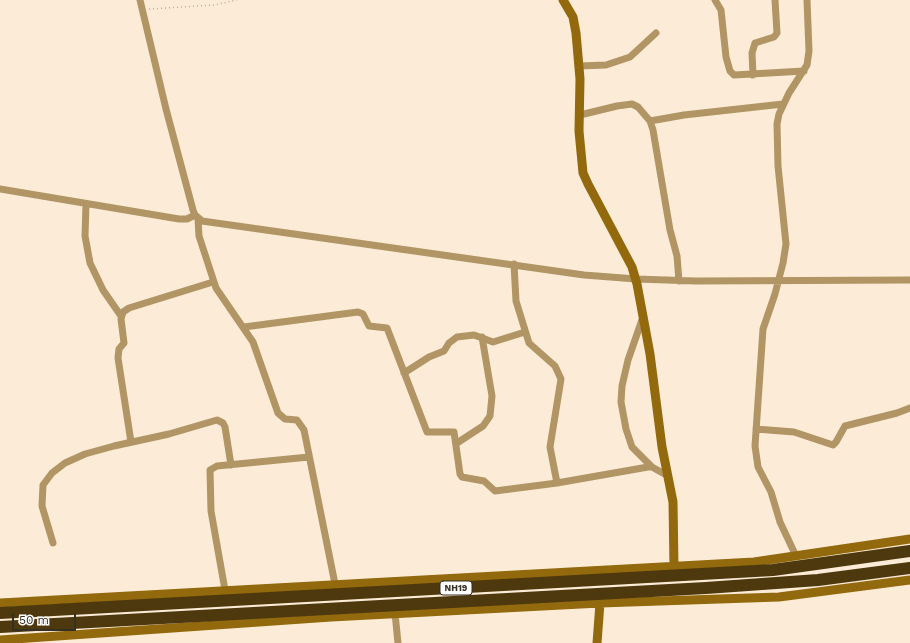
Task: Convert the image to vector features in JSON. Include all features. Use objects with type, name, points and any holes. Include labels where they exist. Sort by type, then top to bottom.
[{"type":"highway","name":"NH19","points":[[0,613],[773,570],[910,551]]},
{"type":"highway","name":"NH19","points":[[0,627],[706,588],[818,580],[910,568]]},
{"type":"street","points":[[140,0],[178,156],[197,219],[198,232],[213,282],[223,299],[244,327],[255,347],[276,409],[285,419],[295,419],[300,422],[304,430],[335,584]]},
{"type":"street","points":[[564,0],[569,8],[575,25],[579,66],[581,157],[585,178],[632,267],[637,285],[674,513],[674,567]]},
{"type":"street","points":[[715,0],[721,10],[730,71],[734,75],[804,71]]},
{"type":"street","points":[[753,75],[752,53],[755,44],[774,37],[777,33],[774,0]]},
{"type":"street","points":[[796,556],[780,522],[771,492],[758,467],[755,452],[763,329],[776,294],[786,244],[777,146],[777,124],[783,104],[807,64],[809,51],[807,0]]},
{"type":"street","points":[[579,66],[606,65],[630,57],[656,33]]},
{"type":"street","points":[[580,115],[632,104],[638,107],[650,121],[677,256],[679,281]]},
{"type":"street","points":[[650,121],[678,116],[783,104]]},
{"type":"street","points":[[0,190],[179,219],[197,219],[207,222],[576,274],[637,285],[679,281],[778,283],[910,280]]},
{"type":"street","points":[[86,205],[85,243],[90,263],[103,290],[121,316],[124,343],[119,349],[118,358],[131,442]]},
{"type":"street","points":[[514,266],[516,301],[525,332],[533,348],[555,366],[561,379],[550,447],[557,483]]},
{"type":"street","points":[[121,316],[123,312],[129,308],[213,282]]},
{"type":"street","points":[[244,327],[358,312],[363,314],[369,326],[384,326],[387,328],[427,432],[454,432],[457,443],[460,474],[462,478],[484,480],[495,491],[557,483],[652,467]]},
{"type":"street","points":[[643,318],[628,360],[622,386],[621,402],[628,439],[638,454],[652,467],[668,476]]},
{"type":"street","points":[[404,373],[429,357],[444,351],[452,339],[470,334],[493,342],[525,332]]},
{"type":"street","points":[[457,443],[483,426],[490,416],[492,396],[482,337]]},
{"type":"street","points":[[756,429],[794,432],[833,445],[845,426],[910,408]]},
{"type":"street","points":[[53,543],[41,498],[42,490],[47,479],[65,463],[75,458],[96,450],[170,434],[213,421],[221,421],[225,428],[231,465]]},
{"type":"street","points":[[225,590],[211,511],[210,475],[213,468],[309,457]]},
{"type":"street","points":[[0,603],[754,562],[910,539]]},
{"type":"street","points":[[0,640],[43,640],[395,613],[600,603],[779,597],[910,580]]},
{"type":"street","points":[[84,598],[107,607]]},
{"type":"street","points":[[597,643],[600,603]]},
{"type":"street","points":[[395,613],[398,643]]},
{"type":"path","points":[[143,9],[214,5],[237,0]]}]
